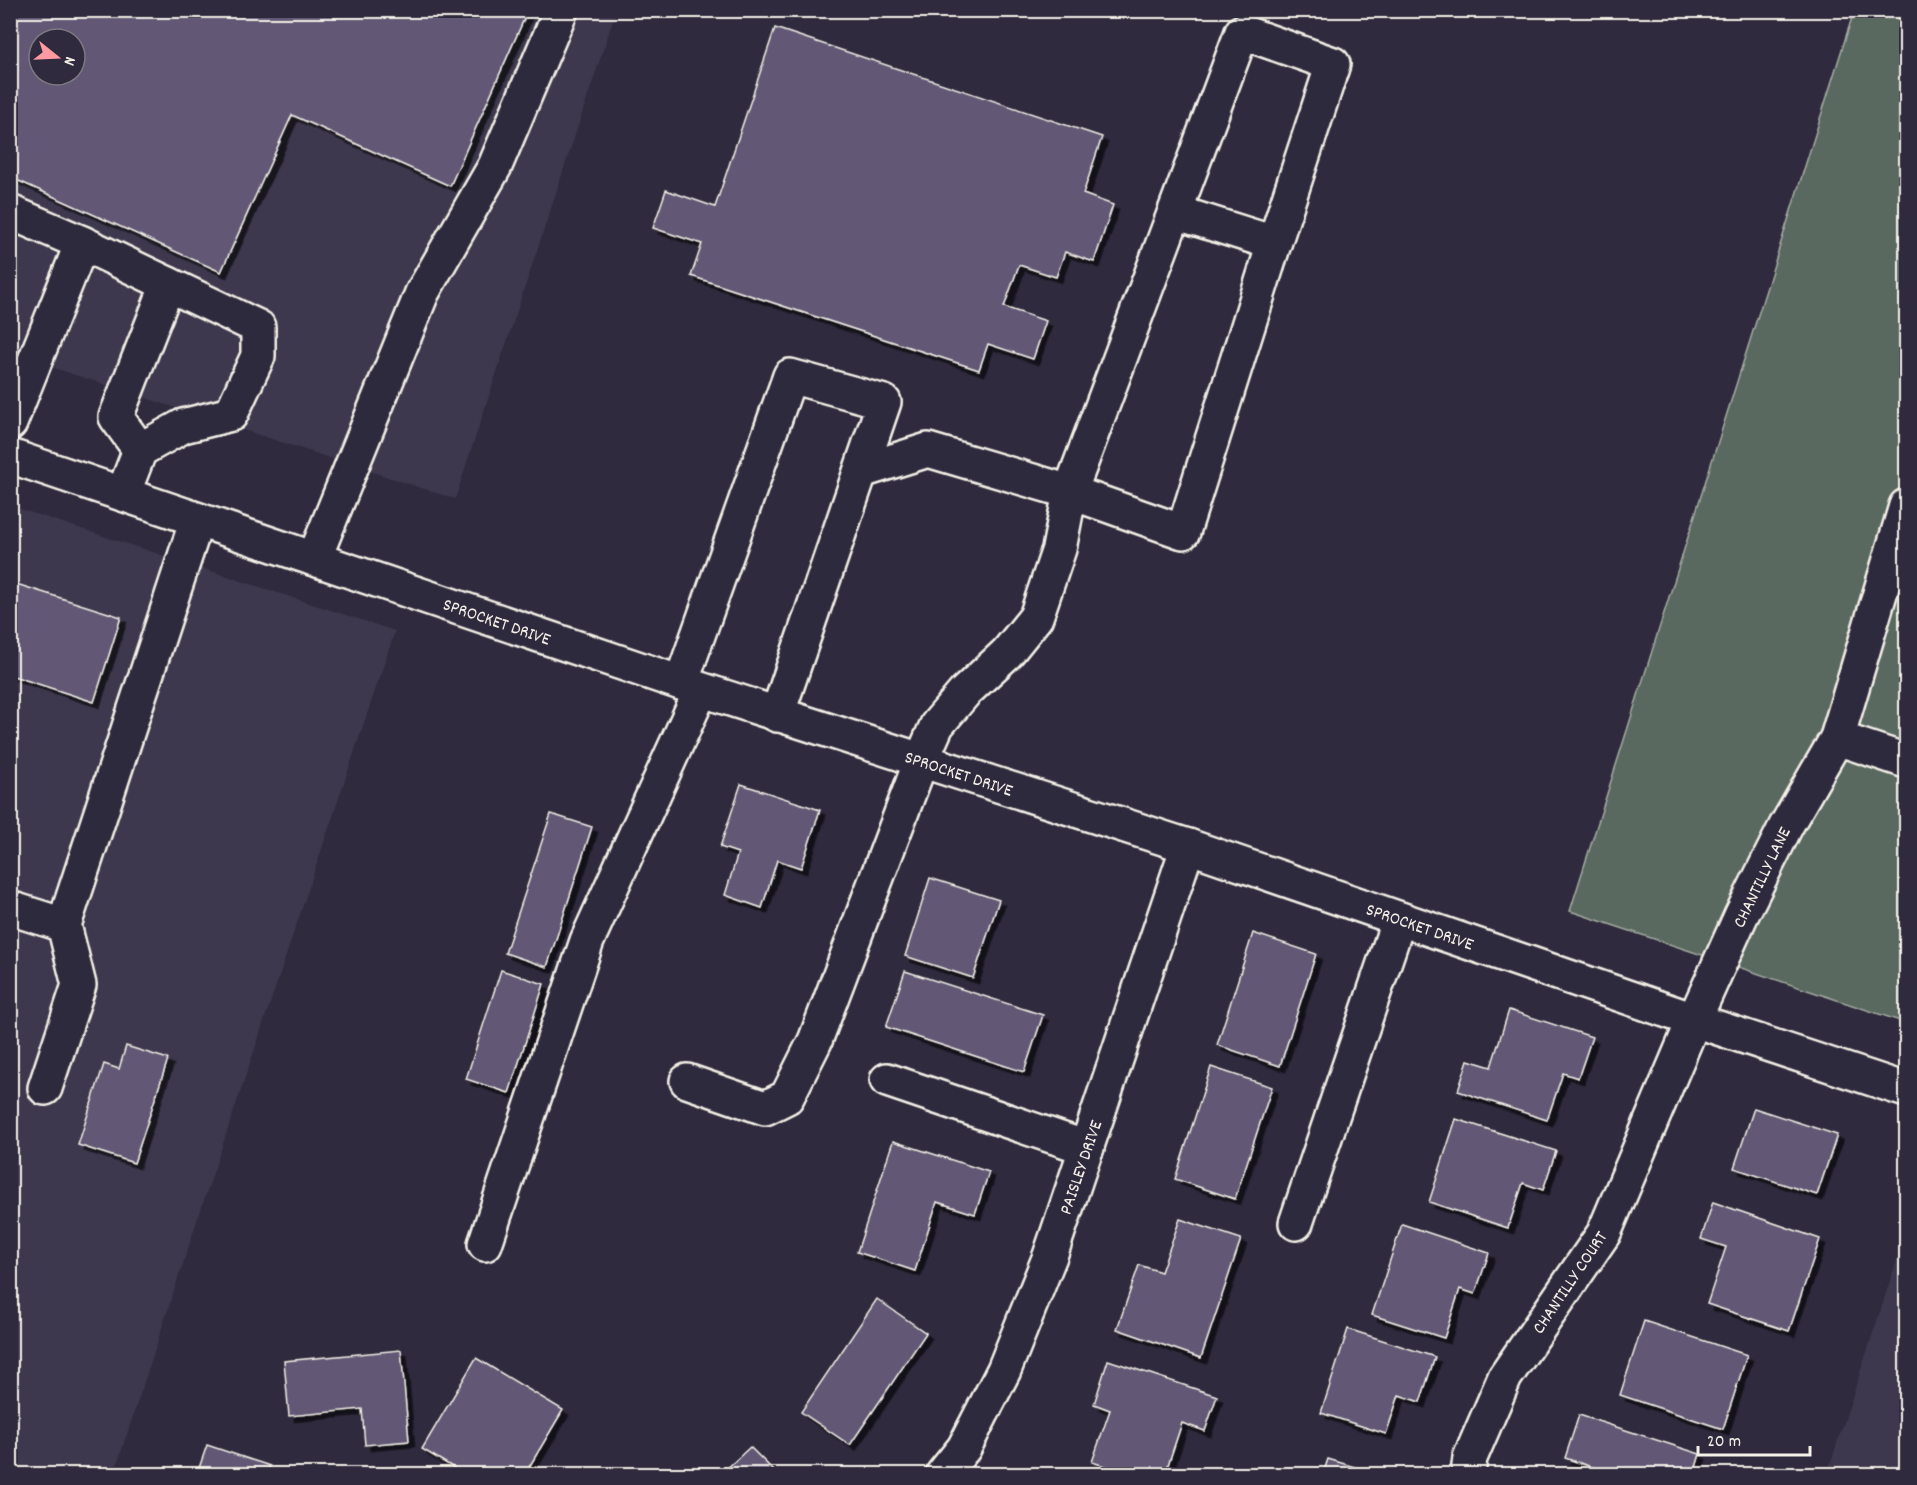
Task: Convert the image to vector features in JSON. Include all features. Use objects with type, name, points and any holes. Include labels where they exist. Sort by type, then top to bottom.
[{"type":"street","points":[[314,559],[422,293],[495,166],[561,10]]},
{"type":"street","points":[[687,1081],[765,1108],[787,1097],[816,1041],[921,761],[937,725],[965,692],[1007,653],[1036,616],[1059,549],[1070,492],[1242,32],[1333,64],[1183,531],[1070,492],[928,450],[861,471]]},
{"type":"street","points":[[10,212],[258,327],[258,356],[231,414],[183,426],[140,450],[123,494]]},
{"type":"street","points":[[1175,212],[1274,243]]},
{"type":"street","points":[[10,423],[81,243]]},
{"type":"street","points":[[140,450],[116,417],[168,284]]},
{"type":"street","points":[[485,1244],[587,941],[691,687],[790,376],[884,402],[777,715]]},
{"type":"street","name":"SPROCKET DRIVE","points":[[10,456],[691,687],[1188,846],[1694,1020],[1906,1090]]},
{"type":"street","name":"CHANTILLY LANE","points":[[1694,1020],[1741,916],[1786,826],[1837,738],[1906,506]]},
{"type":"street","points":[[45,1088],[79,985],[64,925],[197,520]]},
{"type":"street","points":[[1837,738],[1906,761]]},
{"type":"street","name":"PAISLEY DRIVE","points":[[942,1474],[964,1448],[1004,1370],[1050,1256],[1188,846]]},
{"type":"street","points":[[10,908],[64,925]]},
{"type":"street","points":[[1296,1223],[1399,919]]},
{"type":"street","name":"CHANTILLY COURT","points":[[1468,1474],[1470,1458],[1505,1377],[1604,1233],[1694,1020]]},
{"type":"street","points":[[887,1080],[1087,1148]]},
{"type":"shaded area","points":[[11,11],[616,11],[455,499],[11,354]]},
{"type":"shaded area","points":[[11,506],[395,631],[114,1474],[11,1474]]},
{"type":"shaded area","points":[[1906,1232],[1906,1474],[1827,1474]]},
{"type":"green space","points":[[1854,11],[1906,11],[1906,1023],[1570,911]]},
{"type":"building","points":[[10,10],[528,10],[450,186],[292,115],[221,272],[10,177]]},
{"type":"building","points":[[775,28],[1102,137],[1083,194],[1113,205],[1094,262],[1065,252],[1056,277],[1019,265],[1004,307],[1046,321],[1033,359],[988,344],[979,370],[691,276],[702,244],[653,228],[666,190],[715,207]]},
{"type":"building","points":[[10,582],[121,617],[94,702],[10,675]]},
{"type":"building","points":[[741,784],[820,810],[801,868],[777,860],[762,908],[725,895],[738,853],[720,847]]},
{"type":"building","points":[[551,814],[592,827],[547,967],[505,953]]},
{"type":"building","points":[[930,878],[999,900],[973,978],[905,956]]},
{"type":"building","points":[[1253,933],[1316,954],[1280,1066],[1217,1045]]},
{"type":"building","points":[[501,970],[544,984],[509,1093],[466,1079]]},
{"type":"building","points":[[905,971],[1043,1015],[1024,1072],[886,1027]]},
{"type":"building","points":[[1509,1010],[1592,1037],[1578,1078],[1563,1073],[1547,1120],[1458,1091],[1468,1060],[1491,1067]]},
{"type":"building","points":[[126,1046],[168,1059],[134,1163],[78,1145],[104,1064],[119,1069]]},
{"type":"building","points":[[1211,1067],[1272,1087],[1235,1199],[1175,1179]]},
{"type":"building","points":[[1754,1108],[1837,1135],[1817,1195],[1734,1168]]},
{"type":"building","points":[[1456,1119],[1556,1151],[1543,1190],[1523,1183],[1508,1228],[1429,1202]]},
{"type":"building","points":[[893,1141],[989,1172],[975,1214],[937,1202],[915,1271],[857,1252]]},
{"type":"building","points":[[1713,1202],[1820,1239],[1789,1331],[1707,1304],[1726,1247],[1701,1239]]},
{"type":"building","points":[[1180,1219],[1241,1239],[1201,1358],[1117,1329],[1139,1265],[1161,1272]]},
{"type":"building","points":[[1402,1224],[1489,1253],[1475,1294],[1460,1289],[1444,1338],[1372,1315]]},
{"type":"building","points":[[877,1299],[926,1333],[850,1445],[801,1412]]},
{"type":"building","points":[[1644,1321],[1747,1355],[1723,1429],[1620,1395]]},
{"type":"building","points":[[1348,1329],[1435,1357],[1420,1402],[1399,1395],[1386,1434],[1321,1413]]},
{"type":"building","points":[[401,1350],[409,1441],[365,1445],[362,1409],[289,1416],[284,1361]]},
{"type":"building","points":[[476,1358],[563,1410],[525,1474],[464,1474],[422,1449]]},
{"type":"building","points":[[1108,1360],[1217,1396],[1205,1431],[1182,1423],[1165,1474],[1131,1474],[1092,1462],[1110,1410],[1094,1404]]},
{"type":"building","points":[[1579,1415],[1700,1454],[1694,1474],[1599,1474],[1601,1470],[1565,1458]]},
{"type":"building","points":[[207,1445],[270,1466],[268,1474],[197,1474]]},
{"type":"building","points":[[750,1447],[777,1474],[721,1474]]},
{"type":"building","points":[[1328,1459],[1378,1474],[1323,1474]]}]
